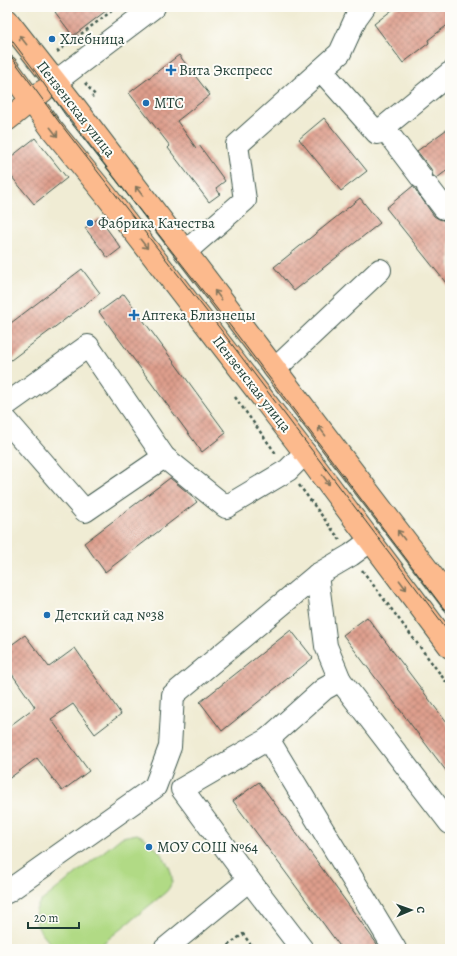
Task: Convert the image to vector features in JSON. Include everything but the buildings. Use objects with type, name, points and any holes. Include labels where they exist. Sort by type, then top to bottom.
[{"type":"main road","name":"Пензенская улица","points":[[7,20],[450,599]]},
{"type":"main road","name":"Пензенская улица","points":[[7,67],[51,128],[105,194],[305,453],[450,647]]},
{"type":"main road","points":[[7,120],[31,100],[49,74]]},
{"type":"street","points":[[49,74],[154,7]]},
{"type":"street","points":[[185,252],[245,200],[237,145],[340,53],[356,18],[364,7]]},
{"type":"street","points":[[321,70],[377,133],[450,73]]},
{"type":"street","points":[[384,128],[444,208],[450,203]]},
{"type":"street","points":[[275,369],[380,270]]},
{"type":"street","points":[[7,404],[88,346],[164,457],[226,507],[288,470],[305,453]]},
{"type":"street","points":[[7,421],[85,511],[164,457]]},
{"type":"street","points":[[7,891],[155,786],[170,747],[174,695],[317,575],[351,555],[370,541]]},
{"type":"street","points":[[317,575],[326,646],[340,680],[450,823]]},
{"type":"street","points":[[302,949],[182,789],[268,739],[324,690],[340,680]]},
{"type":"street","points":[[268,739],[395,949]]},
{"type":"street","points":[[165,949],[249,880]]},
{"type":"path","points":[[49,74],[60,49],[117,7]]},
{"type":"path","points":[[232,393],[450,687]]},
{"type":"path","points":[[223,949],[243,934],[254,949]]},
{"type":"green space","points":[[137,834],[149,841],[165,860],[172,875],[172,881],[168,890],[96,949],[55,949],[38,928],[35,917],[39,903],[122,837]]},
{"type":"tram line","points":[[7,34],[66,116],[235,332],[450,617]]},
{"type":"tram line","points":[[7,51],[59,122],[218,326],[450,633]]},
{"type":"place","name":"Хлебница","points":[[52,39]]},
{"type":"place","name":"Вита Экспресс","points":[[171,70]]},
{"type":"place","name":"МТС","points":[[146,103]]},
{"type":"place","name":"Фабрика Качества","points":[[90,223]]},
{"type":"place","name":"Аптека Близнецы","points":[[134,315]]},
{"type":"place","name":"Детский сад №38","points":[[47,615]]},
{"type":"place","name":"МОУ СОШ №64","points":[[149,847]]}]
